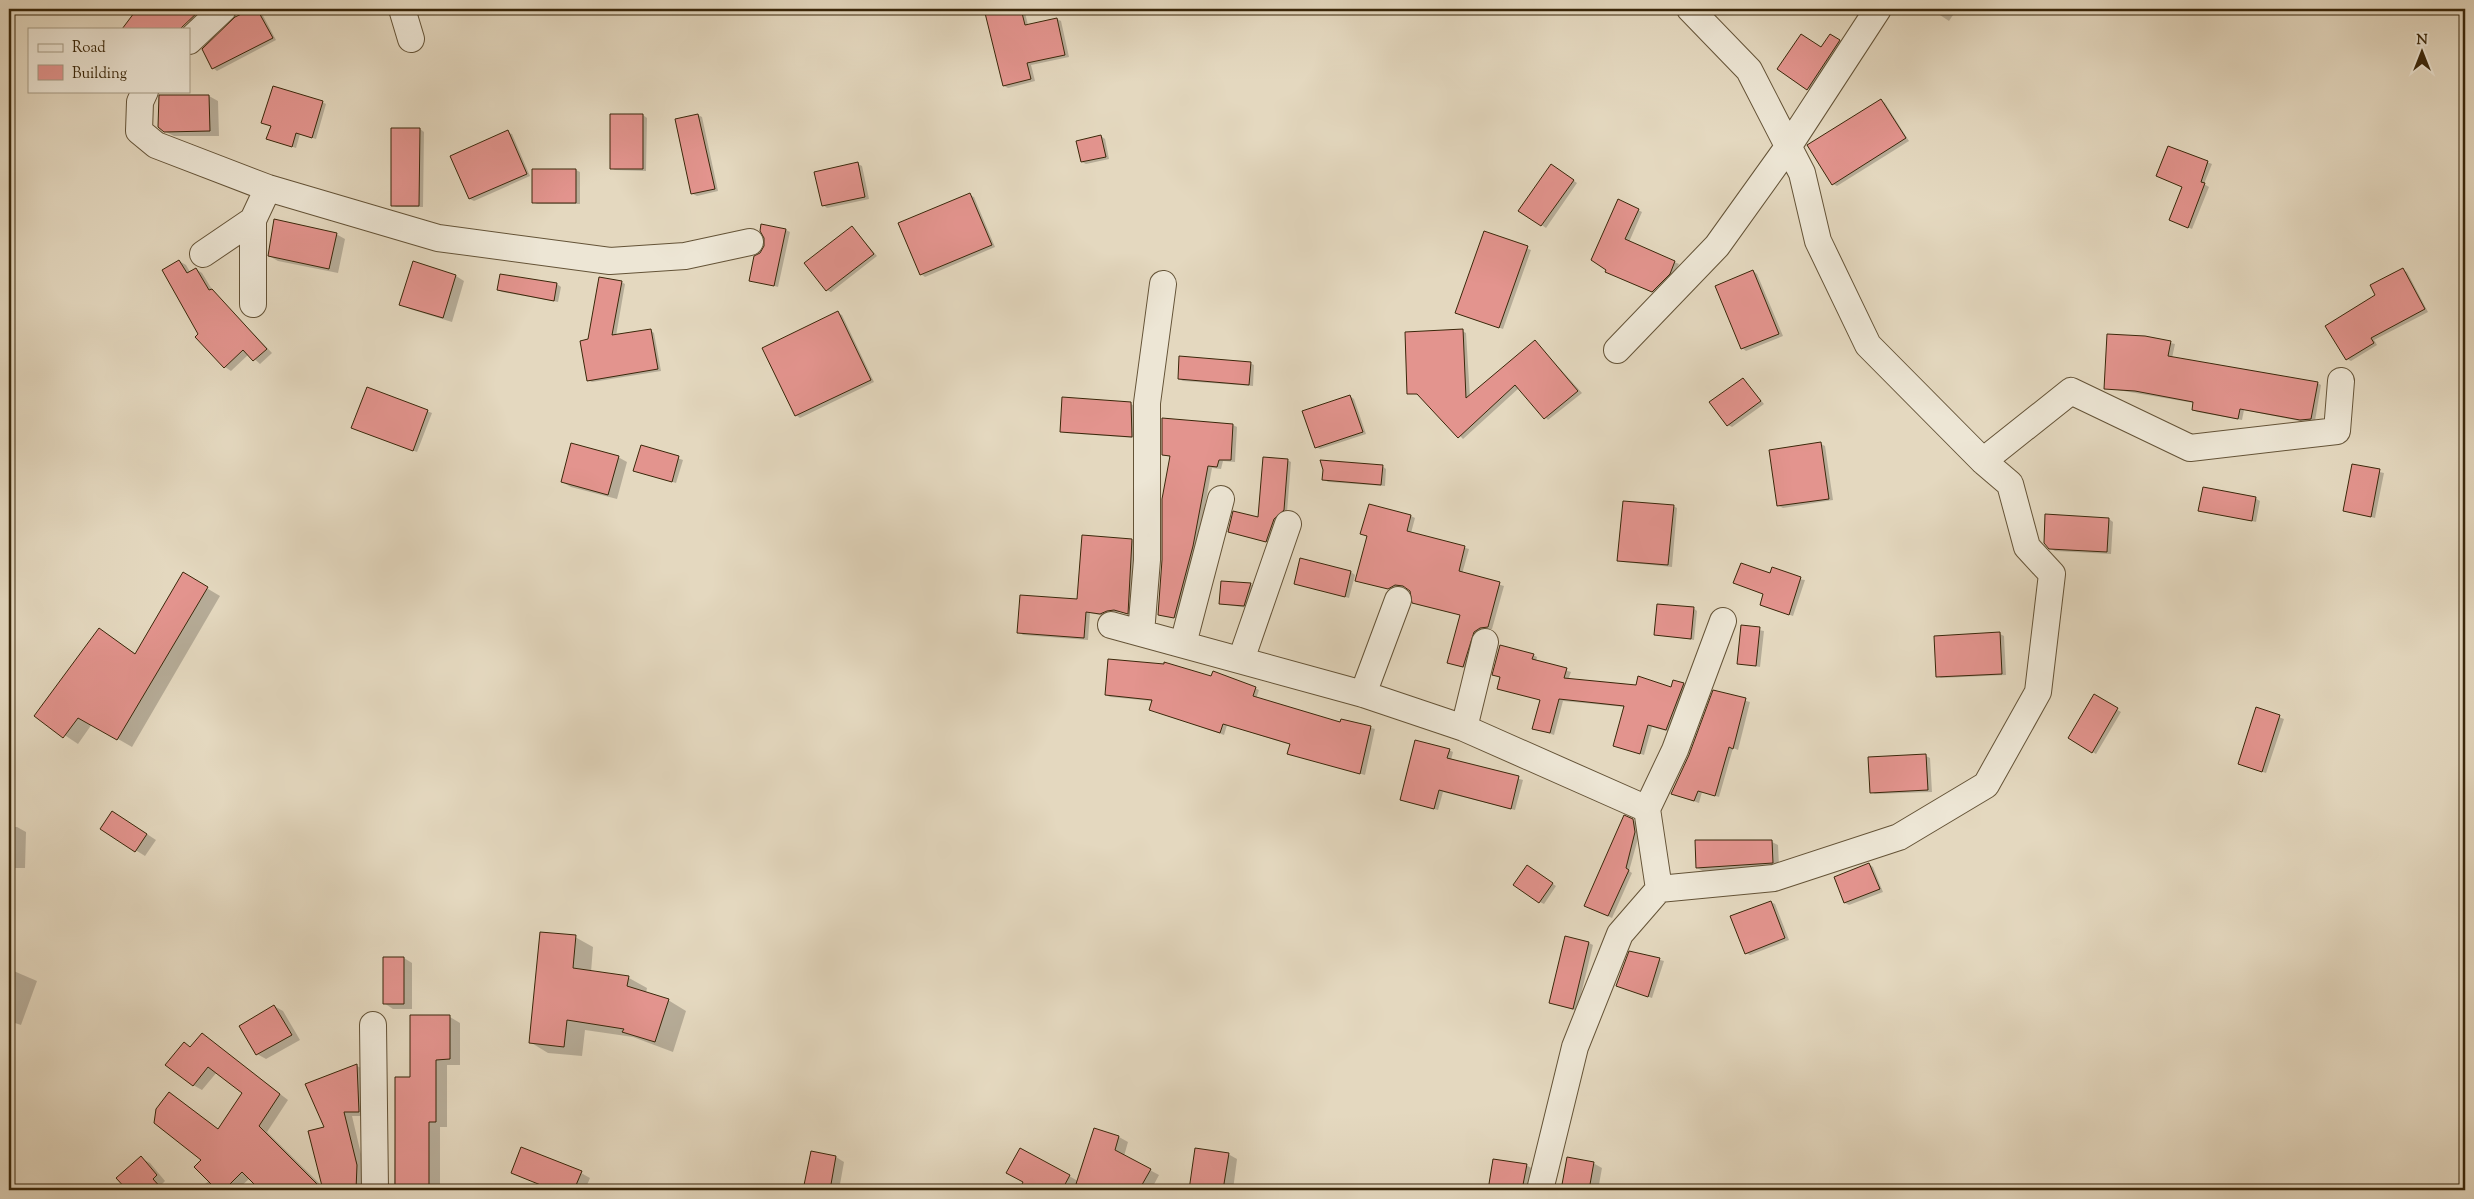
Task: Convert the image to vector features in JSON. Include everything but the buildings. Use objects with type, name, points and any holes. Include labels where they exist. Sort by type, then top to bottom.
[{"type":"street","points":[[190,40],[223,9]]},
{"type":"street","points":[[402,9],[410,39]]},
{"type":"street","points":[[1540,1190],[1579,1039],[1620,934],[1659,889],[1774,878],[1899,837],[1986,785],[2038,692],[2052,574],[2027,547],[2010,484],[1983,461],[1868,344],[1818,241],[1802,173],[1749,70],[1690,9]]},
{"type":"street","points":[[1617,350],[1717,246],[1788,147],[1878,9]]},
{"type":"street","points":[[144,92],[140,102],[139,131],[156,145],[268,188],[438,238],[610,261],[685,256],[750,242]]},
{"type":"street","points":[[253,304],[253,220],[268,188]]},
{"type":"street","points":[[203,254],[253,220]]},
{"type":"street","points":[[1141,633],[1147,560],[1147,403],[1163,284]]},
{"type":"street","points":[[1983,461],[2071,391],[2190,448],[2337,431],[2341,381]]},
{"type":"street","points":[[1183,644],[1221,499]]},
{"type":"street","points":[[1241,660],[1288,524]]},
{"type":"street","points":[[1363,694],[1398,600]]},
{"type":"street","points":[[1659,889],[1646,810],[1675,750],[1723,621]]},
{"type":"street","points":[[1111,625],[1363,694],[1464,728],[1646,810]]},
{"type":"street","points":[[1464,728],[1485,642]]},
{"type":"street","points":[[373,1025],[374,1190]]}]
